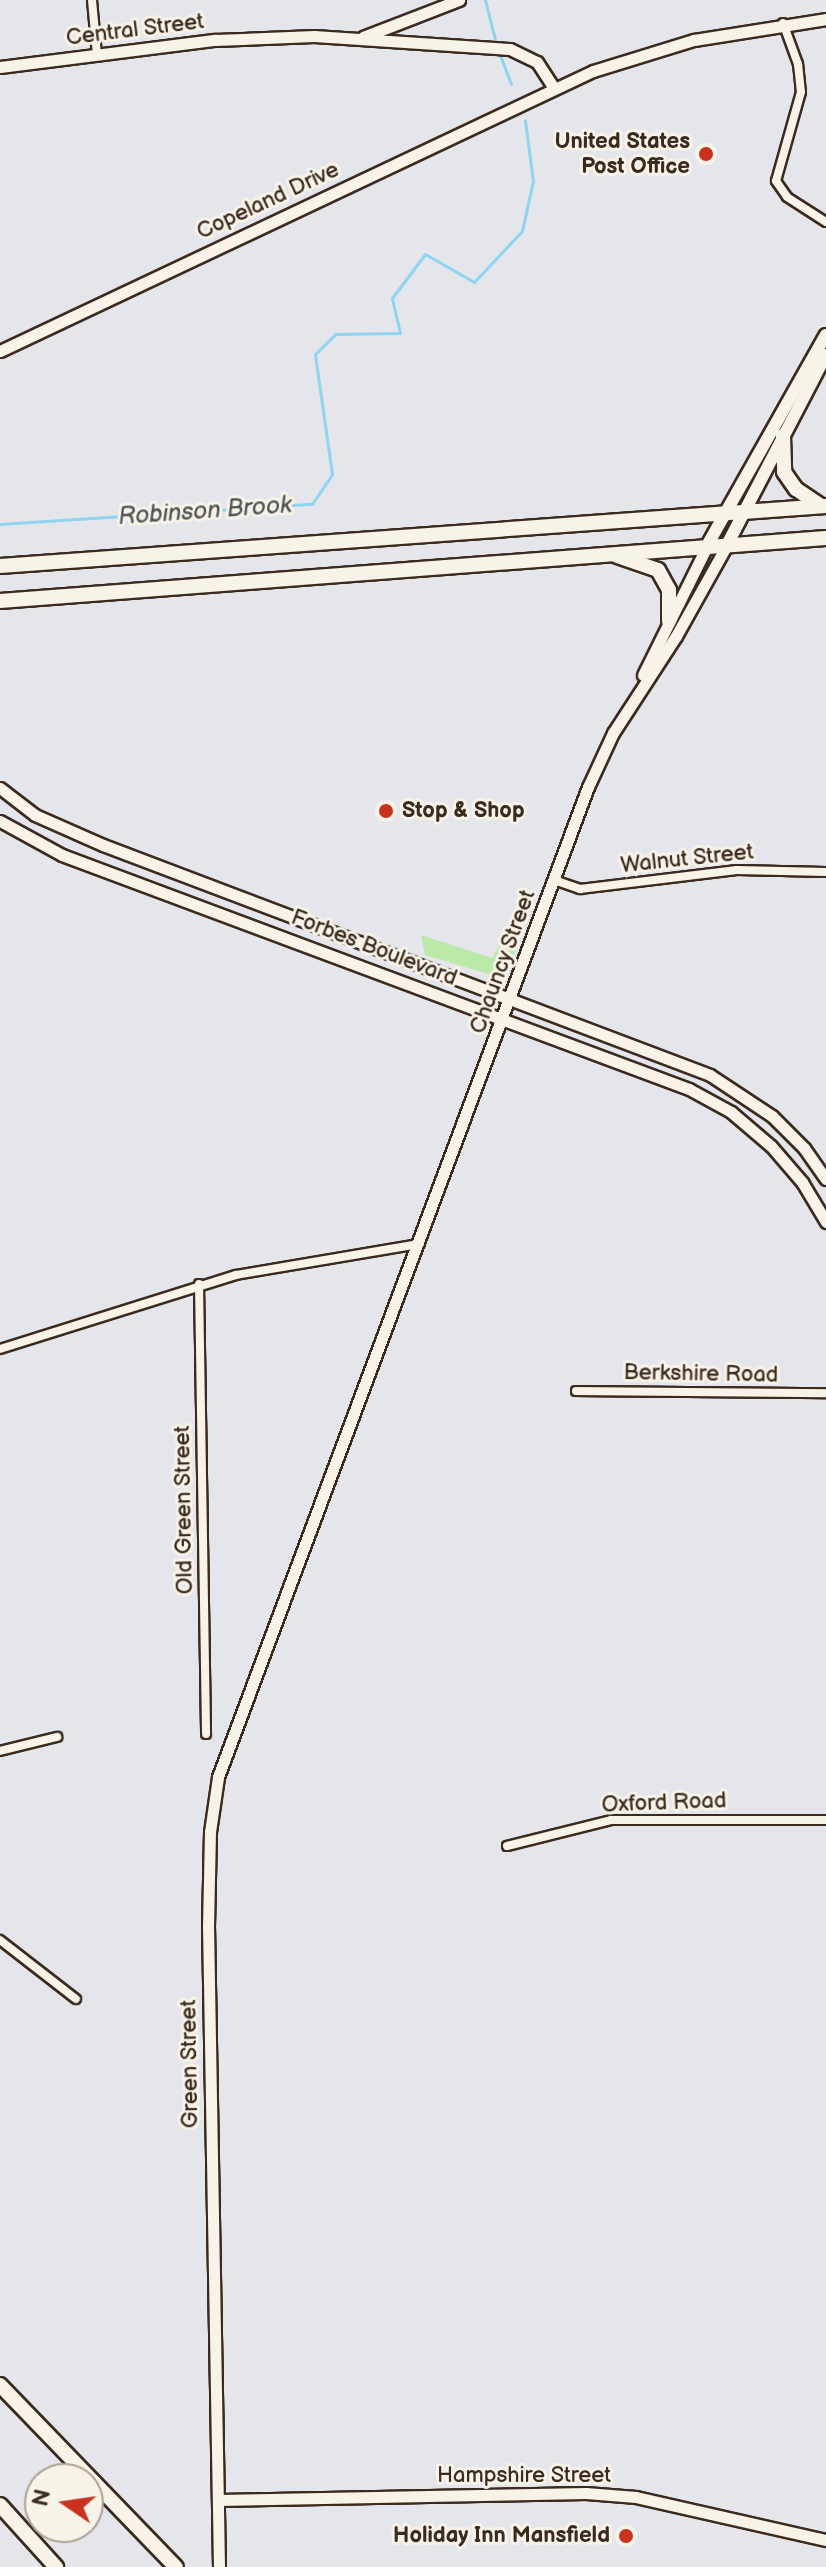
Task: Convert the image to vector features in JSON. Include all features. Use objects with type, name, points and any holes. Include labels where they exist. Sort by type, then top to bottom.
[{"type":"highway","points":[[783,436],[784,472],[796,489],[824,506]]},
{"type":"highway","points":[[0,566],[824,506]]},
{"type":"highway","points":[[0,601],[708,544],[826,538]]},
{"type":"highway","points":[[609,553],[658,570],[669,590],[669,621]]},
{"type":"highway","points":[[0,2385],[176,2567]]},
{"type":"highway","points":[[0,2505],[56,2567]]},
{"type":"main road","name":"Chauncy Street","points":[[708,544],[826,335]]},
{"type":"main road","name":"Chauncy Street","points":[[728,543],[826,355]]},
{"type":"street","points":[[92,0],[97,55]]},
{"type":"street","name":"Central Street","points":[[0,67],[251,37],[357,39],[459,0]]},
{"type":"street","name":"Copeland Drive","points":[[0,351],[554,88],[669,46],[783,23],[826,19]]},
{"type":"street","points":[[783,23],[798,64],[801,92],[776,181],[787,197],[826,222]]},
{"type":"street","points":[[357,39],[496,48],[528,55],[554,88]]},
{"type":"street","name":"Chauncy Street","points":[[634,697],[676,636],[728,543]]},
{"type":"street","name":"Chauncy Street","points":[[291,1574],[512,999],[599,761],[634,697],[708,544]]},
{"type":"street","name":"Forbes Boulevard","points":[[0,788],[35,815],[103,845],[720,1081],[795,1138],[826,1179]]},
{"type":"street","name":"Forbes Boulevard","points":[[0,821],[62,855],[689,1089],[731,1112],[784,1159],[826,1222]]},
{"type":"street","name":"Walnut Street","points":[[554,880],[580,889],[737,870],[826,872]]},
{"type":"street","points":[[0,1349],[199,1284],[419,1244]]},
{"type":"street","name":"Old Green Street","points":[[199,1284],[206,1734]]},
{"type":"street","name":"Berkshire Road","points":[[576,1391],[826,1393]]},
{"type":"street","name":"Green Street","points":[[219,2567],[210,1824],[223,1758],[291,1574]]},
{"type":"street","points":[[0,1751],[57,1737]]},
{"type":"street","name":"Oxford Road","points":[[507,1846],[611,1820],[826,1820]]},
{"type":"street","points":[[0,1940],[76,1999]]},
{"type":"street","name":"Hampshire Street","points":[[218,2500],[586,2493],[636,2497],[826,2540]]},
{"type":"green space","points":[[514,921],[525,922],[505,979],[425,955],[421,935],[492,958]]},
{"type":"waterway","name":"Robinson Brook","points":[[485,0],[496,43]]},
{"type":"waterway","name":"Robinson Brook","points":[[498,50],[511,84]]},
{"type":"waterway","name":"Robinson Brook","points":[[0,524],[312,504],[332,474],[315,354],[336,334],[400,333],[392,298],[425,254],[474,282],[522,231],[533,181],[525,121]]},
{"type":"place","name":"United States Post Office","points":[[706,154]]},
{"type":"place","name":"Stop & Shop","points":[[386,811]]},
{"type":"place","name":"Holiday Inn Mansfield","points":[[626,2536]]}]
